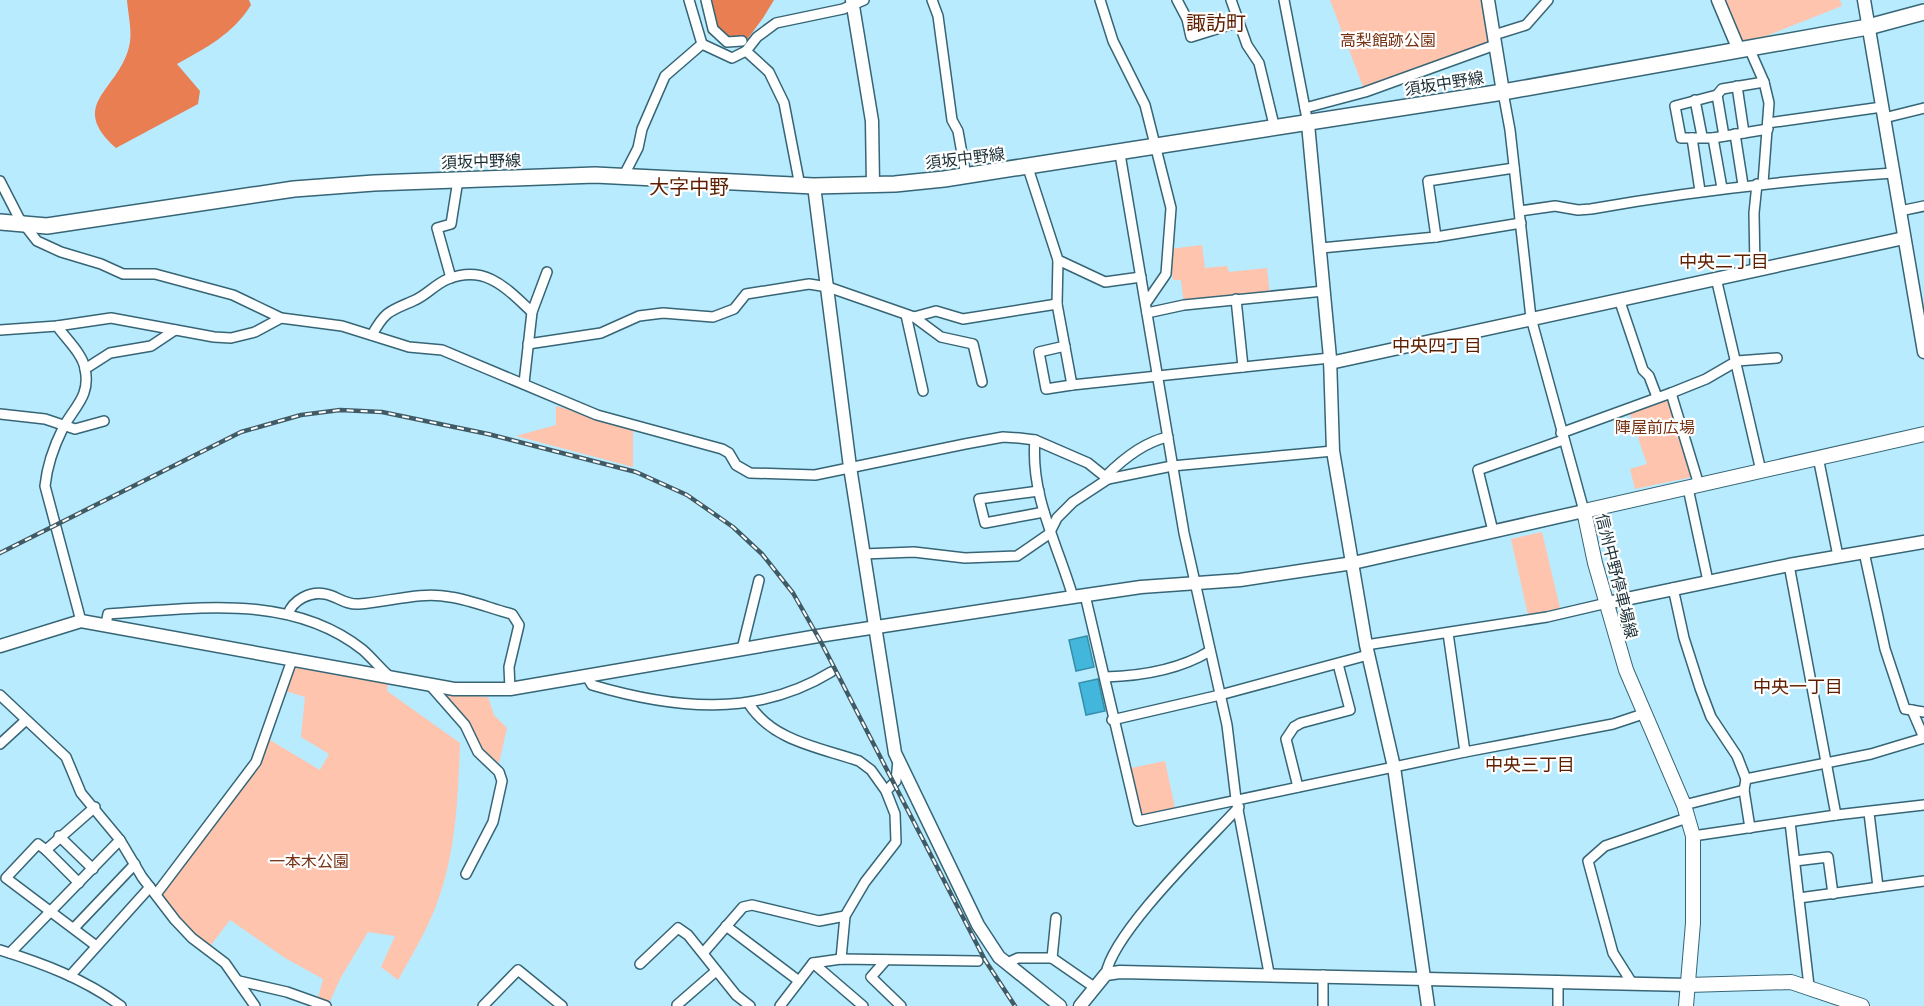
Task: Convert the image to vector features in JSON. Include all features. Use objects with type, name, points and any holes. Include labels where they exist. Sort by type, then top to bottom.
[{"type":"main road","name":"須坂中野線","points":[[0,222],[57,225],[294,189],[458,180],[583,175],[807,186],[873,185],[966,176],[1120,154],[1157,146],[1503,92],[1868,27],[1924,12]]},
{"type":"main road","name":"信州中野停車場線","points":[[1686,1006],[1693,923],[1693,836],[1686,812],[1626,670],[1584,511],[1924,434]]},
{"type":"main road","points":[[1688,985],[1776,980],[1809,986],[1862,1006]]},
{"type":"street","points":[[689,0],[702,44],[732,58],[746,51],[757,37],[776,23],[856,2],[872,121],[873,185]]},
{"type":"street","points":[[706,0],[713,29],[727,42],[742,41]]},
{"type":"street","points":[[932,0],[938,16],[952,120],[958,131],[966,176]]},
{"type":"street","points":[[1100,0],[1113,41],[1140,91],[1157,146],[1171,208],[1166,274],[1147,308]]},
{"type":"street","points":[[1177,0],[1187,20],[1191,37],[1239,22]]},
{"type":"street","points":[[1231,0],[1247,45],[1258,63],[1275,129]]},
{"type":"street","points":[[1284,0],[1308,124],[1330,361],[1333,451],[1367,650],[1394,767],[1428,1006]]},
{"type":"street","points":[[0,646],[81,621],[429,684],[476,690],[510,689],[742,649],[1079,596],[1142,587],[1195,585],[1353,563],[1584,511],[1531,318],[1520,211],[1488,0]]},
{"type":"street","points":[[1305,108],[1377,88],[1494,40],[1526,25],[1548,0]]},
{"type":"street","points":[[1718,0],[1764,82],[1769,103],[1768,126],[1754,213],[1755,269]]},
{"type":"street","points":[[1864,0],[1924,352]]},
{"type":"street","points":[[622,177],[638,148],[642,129],[665,76],[702,44]]},
{"type":"street","points":[[746,51],[769,72],[784,103],[807,186],[828,287],[850,467],[898,760],[896,781],[886,791]]},
{"type":"street","points":[[1764,82],[1722,89],[1717,95],[1675,106],[1681,138],[1713,138],[1768,126],[1924,108]]},
{"type":"street","points":[[1737,86],[1743,185]]},
{"type":"street","points":[[1717,95],[1724,136]]},
{"type":"street","points":[[1695,100],[1700,191]]},
{"type":"street","points":[[1713,138],[1722,188]]},
{"type":"street","points":[[1120,154],[1172,466],[1195,585],[1220,695],[1269,973]]},
{"type":"street","points":[[1028,168],[1058,260],[1057,304],[1072,385]]},
{"type":"street","points":[[1436,237],[1428,181],[1514,168]]},
{"type":"street","points":[[1520,211],[1555,206],[1578,210],[1591,209],[1743,185],[1893,173]]},
{"type":"street","points":[[0,180],[24,225],[37,241],[123,274],[155,274],[233,295],[281,318],[342,326],[410,347],[442,350],[597,415],[722,449],[729,453],[736,465],[750,473],[815,475],[1003,437],[1035,440],[1088,463],[1107,478],[1172,466],[1333,451]]},
{"type":"street","points":[[451,278],[437,228],[451,224],[458,180]]},
{"type":"street","points":[[1900,212],[1924,206]]},
{"type":"street","points":[[1321,248],[1436,237],[1521,223]]},
{"type":"street","points":[[1065,346],[1039,352],[1046,389],[1158,375],[1330,361],[1904,238]]},
{"type":"street","points":[[1058,260],[1105,282],[1141,277]]},
{"type":"street","points":[[524,384],[532,312],[547,272]]},
{"type":"street","points":[[372,335],[390,310],[412,302],[451,278],[478,275],[496,279],[532,312]]},
{"type":"street","points":[[1716,278],[1761,471]]},
{"type":"street","points":[[528,344],[601,333],[639,316],[663,314],[713,317],[734,309],[746,294],[809,284],[828,287],[910,316],[941,337],[972,344],[982,382]]},
{"type":"street","points":[[1147,308],[1324,291]]},
{"type":"street","points":[[1236,299],[1244,367]]},
{"type":"street","points":[[1619,299],[1643,370],[1657,398]]},
{"type":"street","points":[[910,316],[936,311],[963,319],[1057,304]]},
{"type":"street","points":[[910,316],[923,391]]},
{"type":"street","points":[[0,330],[57,326],[111,318],[231,338],[255,332],[281,318]]},
{"type":"street","points":[[57,326],[85,369],[86,389],[79,408],[64,426],[47,470],[45,486],[81,621]]},
{"type":"street","points":[[85,369],[110,353],[151,346],[174,330]]},
{"type":"street","points":[[1493,531],[1478,470],[1706,379],[1737,362],[1777,358]]},
{"type":"street","points":[[1671,393],[1694,487],[1708,581]]},
{"type":"street","points":[[0,414],[45,419],[75,429],[104,421]]},
{"type":"street","points":[[863,554],[914,552],[966,558],[1017,556],[1050,534],[1065,509],[1107,478],[1120,461],[1155,440],[1168,437]]},
{"type":"street","points":[[1035,440],[1034,459],[1044,512],[1050,534],[1079,596],[1105,677],[1113,720],[1138,821],[1238,803],[1298,787],[1613,724],[1643,714]]},
{"type":"street","points":[[1818,457],[1838,556]]},
{"type":"street","points":[[1039,491],[979,499],[985,523],[1044,512]]},
{"type":"street","points":[[1113,720],[1338,664],[1367,650],[1448,633],[1547,617],[1673,588],[1789,565],[1924,542]]},
{"type":"street","points":[[1864,552],[1885,649],[1905,709],[1924,712]]},
{"type":"street","points":[[1789,565],[1836,815]]},
{"type":"street","points":[[742,649],[759,580]]},
{"type":"street","points":[[1673,588],[1684,638],[1711,717],[1737,756],[1746,779],[1744,790],[1750,828]]},
{"type":"street","points":[[288,614],[291,607],[307,595],[326,594],[340,602],[357,604],[390,597],[449,596],[512,615],[519,626],[509,667],[510,689]]},
{"type":"street","points":[[106,624],[108,614],[210,607],[251,608],[288,614],[326,628],[362,650],[389,676]]},
{"type":"street","points":[[1448,633],[1465,752]]},
{"type":"street","points":[[1105,677],[1131,676],[1178,666],[1210,651]]},
{"type":"street","points":[[70,976],[95,945],[153,890],[256,762],[292,660]]},
{"type":"street","points":[[1298,787],[1286,739],[1294,727],[1301,723],[1350,710],[1338,664]]},
{"type":"street","points":[[586,675],[592,685],[648,698],[728,706],[749,704],[795,692],[831,672]]},
{"type":"street","points":[[429,684],[465,725],[478,752],[499,772],[502,782],[494,822],[466,874]]},
{"type":"street","points":[[0,695],[25,721],[66,757],[81,793],[95,807],[120,840],[175,920],[225,963],[255,1006]]},
{"type":"street","points":[[749,704],[760,721],[773,730],[859,761],[871,770],[886,791],[895,814],[896,842],[865,882],[845,916],[841,959]]},
{"type":"street","points":[[1746,779],[1871,754],[1924,738],[1912,710]]},
{"type":"street","points":[[0,744],[25,721]]},
{"type":"street","points":[[898,760],[978,925],[999,957],[1060,1006]]},
{"type":"street","points":[[1632,983],[1613,953],[1588,861],[1605,846],[1744,790]]},
{"type":"street","points":[[1080,1006],[1106,974],[1108,963],[1145,909],[1238,803]]},
{"type":"street","points":[[1693,836],[1836,815],[1924,806]]},
{"type":"street","points":[[46,850],[95,807]]},
{"type":"street","points":[[1869,813],[1878,887]]},
{"type":"street","points":[[1791,822],[1809,986]]},
{"type":"street","points":[[60,836],[93,869]]},
{"type":"street","points":[[10,953],[120,840]]},
{"type":"street","points":[[79,883],[38,844],[6,878],[53,911],[95,945]]},
{"type":"street","points":[[1795,861],[1828,857],[1833,894]]},
{"type":"street","points":[[74,928],[135,864]]},
{"type":"street","points":[[1799,898],[1924,881]]},
{"type":"street","points":[[704,952],[742,907],[752,905],[819,921],[845,916]]},
{"type":"street","points":[[1052,958],[1056,918]]},
{"type":"street","points":[[726,926],[799,981]]},
{"type":"street","points":[[640,964],[678,928],[704,952],[716,971],[748,1006]]},
{"type":"street","points":[[0,950],[99,989],[121,1006]]},
{"type":"street","points":[[1007,963],[1018,958],[1052,958],[1094,987]]},
{"type":"street","points":[[780,1006],[813,963],[841,959],[978,961]]},
{"type":"street","points":[[886,960],[871,977],[901,1006]]},
{"type":"street","points":[[813,963],[863,1006]]},
{"type":"street","points":[[483,1006],[518,970],[562,1006]]},
{"type":"street","points":[[677,1005],[716,971]]},
{"type":"street","points":[[1106,974],[1120,972],[1269,973],[1688,985]]},
{"type":"street","points":[[1323,975],[1323,1006]]},
{"type":"street","points":[[239,981],[287,992],[326,1006]]},
{"type":"street","points":[[1558,981],[1558,1006]]},
{"type":"green space","name":"高梨館跡公園","points":[[1330,0],[1488,0],[1495,45],[1365,92]]},
{"type":"green space","points":[[1722,0],[1840,0],[1842,6],[1741,46]]},
{"type":"green space","points":[[1202,245],[1205,268],[1227,266],[1229,272],[1267,268],[1270,296],[1184,305],[1181,280],[1173,280],[1169,249]]},
{"type":"green space","name":"陣屋前広場","points":[[1667,398],[1692,477],[1635,489],[1630,469],[1647,464],[1629,411]]},
{"type":"green space","points":[[556,406],[633,427],[633,467],[516,436],[556,425]]},
{"type":"green space","points":[[1542,532],[1560,608],[1528,615],[1511,539]]},
{"type":"green space","name":"一本木公園","points":[[292,660],[389,676],[387,691],[460,743],[457,805],[452,846],[443,886],[423,934],[398,980],[381,967],[395,936],[368,932],[340,979],[328,1006],[317,1002],[323,979],[285,958],[230,920],[208,949],[157,893],[248,774],[265,737],[320,770],[329,754],[301,737],[305,697],[282,690]]},
{"type":"green space","points":[[446,694],[488,697],[494,715],[507,728],[499,763],[482,749],[468,722]]},
{"type":"green space","points":[[1165,761],[1175,808],[1142,816],[1131,768]]},
{"type":"shaded area","points":[[127,0],[249,0],[251,5],[227,32],[177,64],[200,91],[198,104],[116,148],[102,133],[96,120],[96,108],[123,62],[129,47]]},
{"type":"shaded area","points":[[701,0],[774,0],[743,45],[727,47],[708,33]]},
{"type":"water","points":[[1087,636],[1094,667],[1076,671],[1069,640]]},
{"type":"water","points":[[1098,679],[1105,711],[1086,715],[1079,683]]},
{"type":"railway","points":[[0,553],[241,432],[301,415],[340,410],[382,412],[488,434],[636,472],[687,495],[733,527],[762,554],[793,593],[821,642],[985,960],[1015,1006]]},
{"type":"district","name":"諏訪町","points":[[1216,23]]},
{"type":"district","name":"大字中野","points":[[689,187]]},
{"type":"district","name":"中央二丁目","points":[[1724,262]]},
{"type":"district","name":"中央四丁目","points":[[1437,346]]},
{"type":"district","name":"中央一丁目","points":[[1798,687]]},
{"type":"district","name":"中央三丁目","points":[[1530,765]]}]
